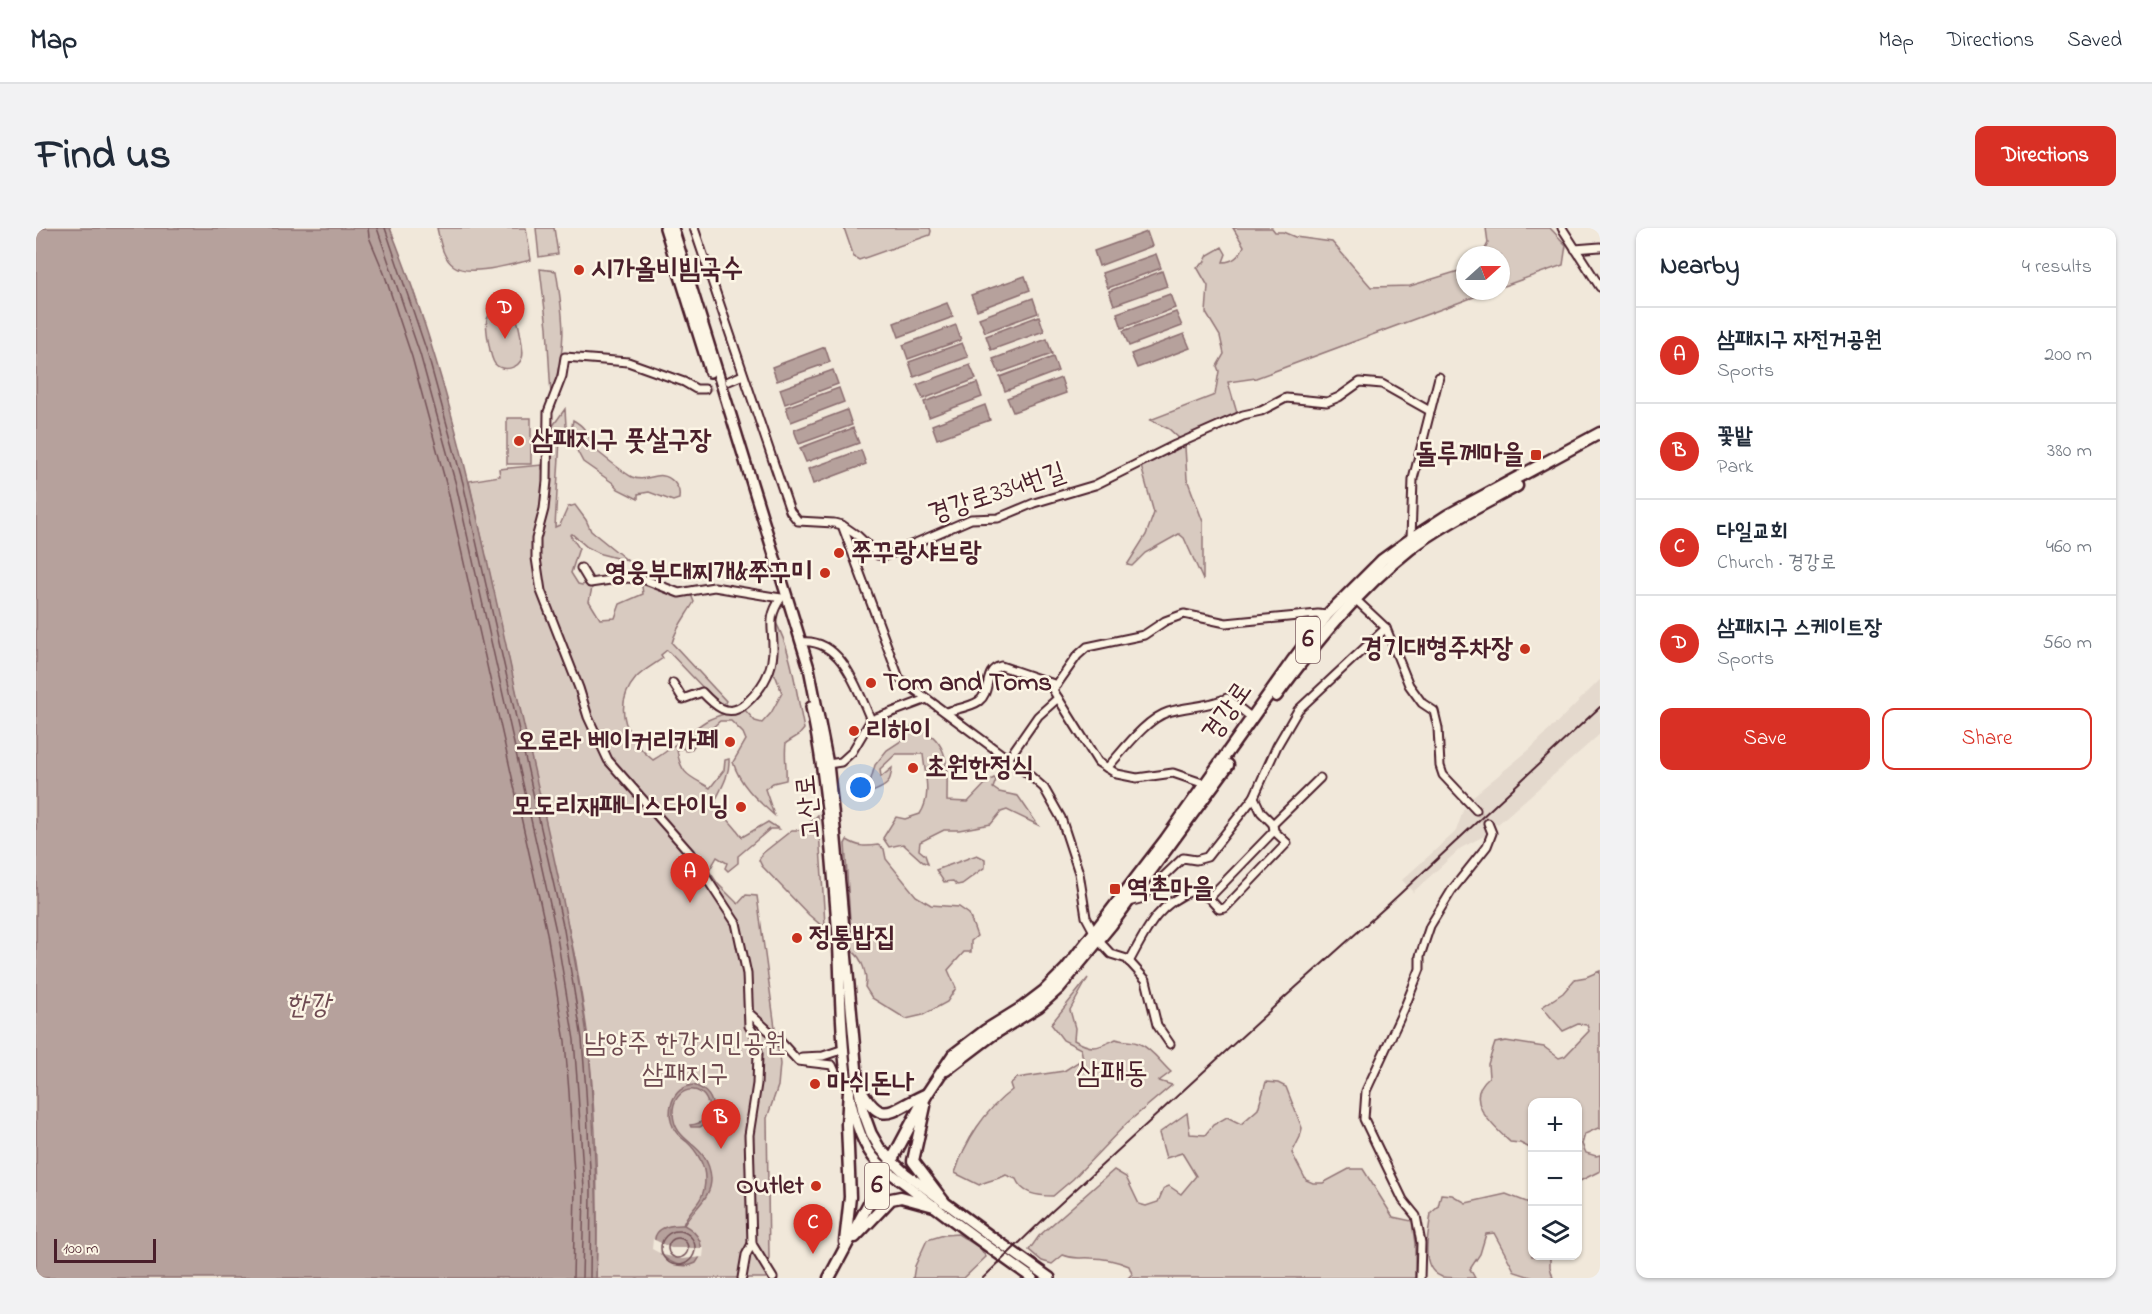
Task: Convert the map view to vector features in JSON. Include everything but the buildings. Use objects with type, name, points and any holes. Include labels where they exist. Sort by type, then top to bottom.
[{"type":"main road","name":"경강로","points":[[1097,937],[1129,902],[1277,694],[1382,560],[1448,515],[1600,433]]},
{"type":"main road","name":"경강로","points":[[829,1278],[927,1094],[941,1073],[992,1035],[1039,1006],[1059,988],[1327,615],[1403,555],[1442,528],[1600,441]]},
{"type":"main road","points":[[853,1088],[875,1110],[884,1114],[896,1112],[909,1102],[927,1094]]},
{"type":"main road","points":[[845,1248],[850,1197],[847,1124],[853,1088]]},
{"type":"main road","points":[[927,1094],[913,1161],[939,1204]]},
{"type":"main road","points":[[845,1248],[891,1199],[901,1197],[939,1204]]},
{"type":"street","name":"고산로","points":[[665,228],[781,598],[810,702],[825,801],[838,935],[844,1048],[853,1088],[871,1133],[889,1165],[1032,1278]]},
{"type":"street","name":"고산로","points":[[673,228],[809,668],[828,764],[836,829],[853,1088]]},
{"type":"street","points":[[694,228],[790,511],[798,521],[842,525],[899,678],[1044,788],[1061,818],[1079,873],[1086,917],[1097,937],[1111,954],[1130,962],[1146,980],[1157,1025],[1170,1044]]},
{"type":"street","points":[[1562,228],[1600,287]]},
{"type":"street","points":[[1575,249],[1600,247]]},
{"type":"street","points":[[705,389],[696,389],[684,382],[628,362],[565,357],[562,376],[548,412],[547,481],[544,509],[536,539],[536,558],[541,591],[588,717],[608,760],[690,852],[736,923],[747,974],[749,1026],[756,1037],[758,1054],[757,1084],[749,1136],[752,1244],[773,1278]]},
{"type":"street","points":[[729,381],[743,375]]},
{"type":"street","points":[[1411,539],[1413,478],[1438,377]]},
{"type":"street","name":"경강로334번길","points":[[842,525],[878,555],[888,555],[971,519],[998,518],[1034,503],[1095,485],[1175,445],[1243,415],[1261,411],[1286,398],[1327,402],[1339,397],[1360,382],[1382,384],[1430,411]]},
{"type":"street","points":[[581,568],[590,583],[624,578],[643,579],[679,593],[714,587],[781,598],[773,610],[771,663],[760,690],[742,707],[729,711],[717,708],[702,692],[683,699],[673,683]]},
{"type":"street","points":[[1352,596],[1386,628],[1409,685],[1422,703],[1434,711],[1443,775],[1476,810]]},
{"type":"street","points":[[1205,784],[1173,773],[1137,778],[1117,774],[1107,768],[1098,762],[1053,690],[1077,656],[1087,647],[1144,635],[1165,621],[1184,614],[1226,623],[1327,615]]},
{"type":"street","points":[[1129,902],[1140,899],[1183,858],[1196,860],[1207,857],[1254,797],[1277,746],[1298,710],[1386,628]]},
{"type":"street","points":[[801,642],[813,641],[834,652],[851,677],[871,720]]},
{"type":"street","points":[[945,712],[978,702],[984,694],[990,674],[995,667],[1002,666],[1057,685]]},
{"type":"street","points":[[1008,759],[1038,716],[1058,698]]},
{"type":"street","points":[[1107,768],[1154,718],[1168,712],[1214,705],[1227,698],[1252,718]]},
{"type":"street","points":[[828,764],[841,762],[852,752],[871,720],[927,699]]},
{"type":"street","points":[[1209,898],[1320,778]]},
{"type":"street","points":[[1130,962],[1154,917],[1163,908],[1183,894],[1192,891],[1209,898],[1219,909],[1225,908],[1287,843],[1261,812],[1254,797]]},
{"type":"street","points":[[1420,1278],[1421,1243],[1416,1216],[1403,1200],[1364,1119],[1366,1091],[1420,969],[1420,956],[1430,926],[1452,890],[1487,846],[1492,833],[1488,823]]},
{"type":"street","points":[[749,1013],[798,1061],[832,1065],[837,1074]]},
{"type":"street","points":[[779,1040],[787,1044],[799,1056],[807,1058],[834,1053],[844,1048]]},
{"type":"street","name":"고산로","points":[[939,1204],[1050,1278]]},
{"type":"street","points":[[742,1278],[746,1255],[752,1244]]},
{"type":"shaded area","points":[[1600,680],[1600,734],[1498,824],[1489,821],[1484,826],[1486,835],[1461,848],[1413,892],[1402,880],[1456,831],[1464,808],[1475,813],[1479,810],[1472,797],[1529,750]]},
{"type":"green space","points":[[437,228],[526,228],[531,260],[491,269],[461,269],[450,263],[447,258]]},
{"type":"green space","points":[[536,228],[554,228],[558,254],[539,257]]},
{"type":"green space","points":[[844,228],[930,228],[931,231],[930,235],[859,260],[854,257]]},
{"type":"green space","points":[[1233,228],[1272,228],[1275,232],[1283,232],[1295,237],[1332,242],[1371,287],[1410,286],[1456,272],[1456,300],[1466,300],[1256,378],[1228,382],[1237,413],[1180,439],[1169,429],[1150,420],[1215,395],[1219,371],[1217,366],[1224,354],[1220,336],[1206,313],[1208,286],[1197,267],[1204,263],[1208,255],[1222,247],[1226,254],[1223,262],[1233,259],[1244,246]]},
{"type":"green space","points":[[1486,228],[1550,228],[1566,245],[1563,265],[1510,284],[1510,246],[1486,246]]},
{"type":"green space","points":[[540,269],[556,271],[561,304],[562,348],[551,395],[547,327]]},
{"type":"green space","points":[[501,308],[512,312],[518,321],[523,353],[517,365],[506,369],[495,364],[488,342],[487,319],[489,314]]},
{"type":"green space","name":"남양주 한강시민공원 삼패지구","points":[[565,409],[567,443],[560,439],[555,527],[560,525],[568,507],[575,505],[591,531],[628,561],[601,554],[587,547],[572,534],[570,535],[579,548],[571,573],[578,584],[589,583],[592,588],[589,601],[600,619],[615,618],[620,604],[643,594],[641,579],[658,587],[690,592],[694,602],[672,643],[726,701],[724,705],[710,695],[667,650],[661,655],[663,658],[636,678],[624,700],[625,722],[644,752],[653,760],[706,721],[745,706],[745,710],[755,721],[762,723],[771,713],[782,693],[776,677],[770,670],[775,621],[786,646],[793,674],[804,729],[786,743],[786,780],[773,783],[765,789],[774,815],[749,791],[736,770],[733,762],[746,740],[743,733],[731,721],[720,721],[698,740],[691,750],[686,751],[683,748],[677,750],[684,770],[692,778],[710,788],[724,770],[725,760],[729,759],[727,775],[715,801],[742,837],[768,822],[779,829],[770,829],[738,856],[738,863],[728,871],[725,868],[727,863],[717,857],[709,871],[718,884],[738,904],[746,895],[757,896],[780,1064],[778,1086],[767,1118],[769,1257],[766,1278],[596,1278],[595,1129],[584,1011],[576,962],[469,481],[500,476],[499,469],[542,465],[542,469],[550,468],[552,427]]},
{"type":"green space","name":"삼패지구 풋살구장","points":[[507,418],[531,418],[531,464],[507,464]]},
{"type":"green space","points":[[573,420],[586,431],[598,452],[620,469],[638,479],[659,476],[669,478],[678,488],[679,499],[673,501],[649,492],[638,494],[638,499],[618,489],[583,462],[572,441]]},
{"type":"green space","points":[[1185,447],[1187,479],[1203,522],[1203,580],[1184,538],[1179,534],[1145,553],[1132,566],[1127,565],[1146,535],[1154,513],[1141,466],[1175,448]]},
{"type":"green space","points":[[913,725],[935,738],[941,747],[947,766],[947,801],[968,802],[988,781],[994,778],[996,780],[993,788],[999,792],[1018,796],[1038,825],[1007,810],[1001,812],[991,824],[959,830],[944,830],[920,842],[919,850],[925,855],[928,864],[903,844],[889,847],[883,838],[896,817],[905,819],[920,814],[924,807],[927,785],[923,754],[896,754],[880,769],[881,777],[892,768],[886,785],[868,794],[865,792],[865,786],[871,779],[875,765],[887,750],[901,741]]},
{"type":"green space","points":[[818,815],[825,924],[822,926],[762,866],[759,860],[763,853],[792,830],[802,830]]},
{"type":"green space","points":[[847,840],[862,846],[878,845],[884,849],[886,859],[916,896],[931,905],[959,907],[969,914],[977,936],[971,941],[971,952],[964,952],[948,970],[956,988],[947,1002],[923,1015],[906,1019],[872,998],[865,987],[866,978],[863,967],[859,958],[852,951],[845,844]]},
{"type":"green space","points":[[977,855],[985,859],[985,867],[962,884],[957,885],[953,881],[944,882],[936,870]]},
{"type":"green space","points":[[1600,971],[1600,1129],[1585,1134],[1582,1144],[1582,1098],[1528,1098],[1528,1147],[1510,1142],[1488,1120],[1479,1103],[1478,1094],[1481,1086],[1489,1077],[1488,1064],[1495,1043],[1506,1041],[1544,1047],[1559,1058],[1565,1056],[1589,1031],[1587,1025],[1578,1024],[1563,1031],[1542,1007],[1563,993],[1575,979]]},
{"type":"green space","points":[[1088,978],[1070,1010],[1075,1028],[1074,1040],[1091,1047],[1116,1039],[1140,1044],[1171,1072],[1159,1081],[1172,1085],[1127,1123],[1073,1179],[1053,1196],[1026,1191],[1016,1179],[1006,1175],[979,1185],[955,1173],[970,1138],[993,1107],[1012,1090],[1010,1084],[1017,1078],[1064,1071],[1083,1059],[1081,1049],[1063,1040],[1051,1024]]},
{"type":"green space","points":[[1266,1082],[1278,1083],[1286,1087],[1302,1128],[1292,1153],[1306,1180],[1323,1183],[1349,1169],[1363,1169],[1393,1217],[1412,1221],[1415,1278],[1128,1278],[1132,1274],[1129,1266],[1115,1261],[1063,1255],[1052,1264],[1042,1261],[1029,1250],[1039,1236],[1114,1170],[1126,1177],[1139,1204],[1146,1206],[1158,1202],[1164,1188],[1169,1186],[1181,1194],[1196,1176],[1182,1153],[1166,1158],[1159,1133],[1187,1113],[1190,1134],[1205,1135],[1213,1125],[1227,1117],[1241,1124],[1258,1109]]},
{"type":"green space","points":[[1582,1144],[1586,1153],[1600,1155],[1600,1171],[1582,1180]]},
{"type":"green space","points":[[1441,1194],[1452,1195],[1466,1203],[1506,1194],[1528,1202],[1528,1260],[1550,1260],[1553,1278],[1534,1278],[1515,1272],[1494,1233],[1486,1234],[1480,1254],[1470,1269],[1475,1278],[1442,1277],[1430,1266],[1427,1258],[1431,1213],[1438,1207]]},
{"type":"green space","points":[[958,1234],[980,1248],[986,1257],[964,1278],[913,1278],[915,1266],[927,1240]]},
{"type":"water","name":"한강","points":[[36,228],[390,228],[430,340],[462,454],[564,903],[587,1035],[590,1068],[596,1200],[596,1278],[36,1278]]},
{"type":"water","points":[[1147,232],[1152,246],[1099,266],[1094,251]]},
{"type":"water","points":[[1156,254],[1161,268],[1108,288],[1102,273]]},
{"type":"water","points":[[1162,271],[1167,286],[1114,305],[1109,291]]},
{"type":"water","points":[[1025,276],[1030,290],[977,310],[971,295]]},
{"type":"water","points":[[1170,294],[1175,308],[1122,328],[1117,313]]},
{"type":"water","points":[[1033,298],[1038,313],[985,332],[979,318]]},
{"type":"water","points":[[947,303],[953,317],[899,337],[894,323]]},
{"type":"water","points":[[1176,312],[1182,326],[1129,346],[1123,331]]},
{"type":"water","points":[[1039,316],[1044,331],[991,350],[986,336]]},
{"type":"water","points":[[956,325],[961,340],[908,359],[903,345]]},
{"type":"water","points":[[1184,334],[1190,348],[1137,368],[1131,354]]},
{"type":"water","points":[[1047,339],[1052,354],[999,373],[993,359]]},
{"type":"water","points":[[962,343],[968,357],[914,377],[909,362]]},
{"type":"water","points":[[825,347],[830,362],[777,381],[772,367]]},
{"type":"water","points":[[1053,357],[1058,371],[1005,391],[1000,377]]},
{"type":"water","points":[[970,365],[976,379],[923,399],[917,385]]},
{"type":"water","points":[[833,370],[838,384],[785,404],[780,389]]},
{"type":"water","points":[[1061,378],[1066,393],[1013,412],[1007,398]]},
{"type":"water","points":[[977,383],[982,397],[929,417],[924,402]]},
{"type":"water","points":[[839,388],[844,402],[791,422],[786,407]]},
{"type":"water","points":[[985,405],[990,420],[937,439],[932,425]]},
{"type":"water","points":[[847,410],[852,425],[799,444],[794,430]]},
{"type":"water","points":[[853,428],[859,443],[806,462],[800,448]]},
{"type":"water","points":[[861,450],[866,464],[813,484],[808,469]]},
{"type":"water","points":[[693,1085],[700,1088],[710,1098],[712,1110],[710,1117],[700,1127],[691,1127],[690,1125],[704,1120],[709,1107],[706,1098],[695,1090],[688,1090],[677,1098],[673,1113],[679,1131],[704,1157],[709,1166],[711,1178],[708,1192],[684,1225],[697,1236],[701,1246],[700,1257],[696,1263],[685,1266],[664,1257],[655,1241],[657,1233],[666,1227],[683,1225],[703,1194],[705,1174],[700,1159],[691,1146],[675,1131],[670,1115],[675,1095]]},
{"type":"pier","points":[[653,1239],[671,1248],[704,1248],[703,1257],[682,1259],[663,1255],[652,1249]]},
{"type":"tunnel","points":[[705,389],[726,382]]},
{"type":"tunnel","points":[[1476,810],[1488,823]]},
{"type":"railway","points":[[983,1278],[1050,1213],[1389,904],[1600,707]]},
{"type":"place","name":"시가올비빔국수","points":[[579,270]]},
{"type":"place","name":"삼패지구 스케이트장","points":[[505,339]]},
{"type":"place","name":"삼패지구 풋살구장","points":[[519,441]]},
{"type":"place","name":"돌루께마을","points":[[1536,455]]},
{"type":"place","name":"쭈꾸랑샤브랑","points":[[839,553]]},
{"type":"place","name":"영웅부대찌개&쭈꾸미","points":[[825,573]]},
{"type":"place","name":"경기대형주차장","points":[[1525,649]]},
{"type":"place","name":"Tom and Toms","points":[[871,683]]},
{"type":"place","name":"리하이","points":[[854,731]]},
{"type":"place","name":"오로라 베이커리카페","points":[[730,742]]},
{"type":"place","name":"초원한정식","points":[[913,768]]},
{"type":"place","name":"모도리재패니스다이닝","points":[[741,807]]},
{"type":"place","name":"역촌마을","points":[[1115,889]]},
{"type":"place","name":"삼패지구 자전거공원","points":[[690,903]]},
{"type":"place","name":"정통밥집","points":[[797,938]]},
{"type":"place","name":"마쉬돈나","points":[[815,1084]]},
{"type":"place","name":"꽃밭","points":[[721,1149]]},
{"type":"place","name":"Outlet","points":[[816,1186]]},
{"type":"place","name":"다일교회","points":[[813,1254]]},
{"type":"district","name":"삼패동","points":[[1112,1075]]}]
